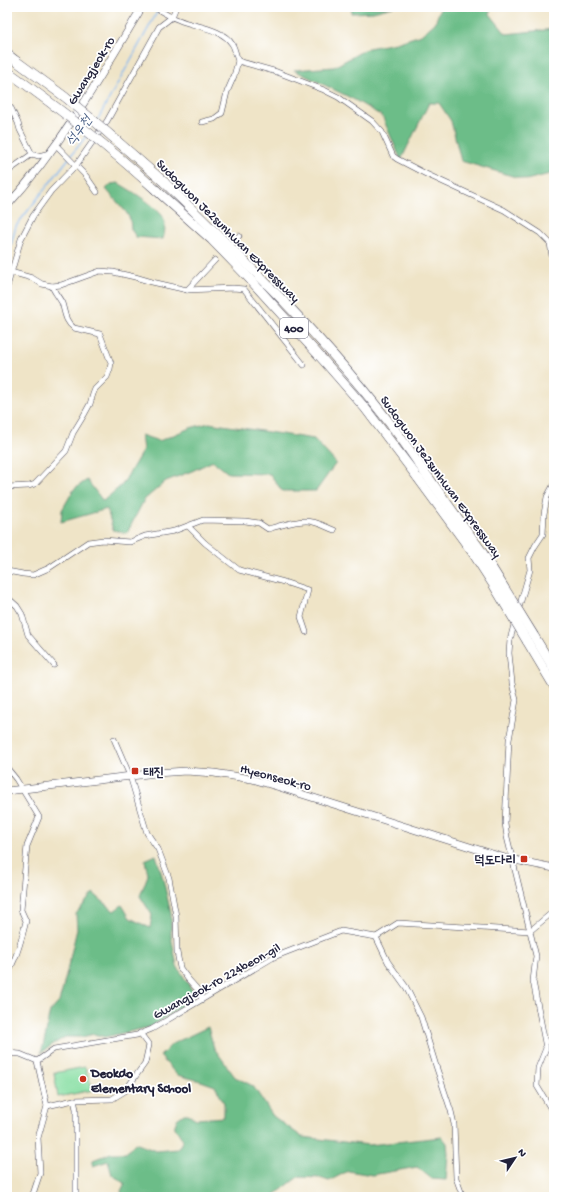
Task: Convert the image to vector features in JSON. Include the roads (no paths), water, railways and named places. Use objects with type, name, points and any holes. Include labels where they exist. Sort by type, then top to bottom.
[{"type":"highway","name":"Sudogwon Je2sunhwan Expressway","points":[[7,54],[71,102],[164,182],[242,259],[328,349],[396,431],[420,474],[493,584],[554,669]]},
{"type":"highway","name":"Sudogwon Je2sunhwan Expressway","points":[[7,71],[76,122],[212,240],[314,350],[420,474]]},
{"type":"highway","name":"Sudogwon Je2sunhwan Expressway","points":[[531,639],[554,686]]},
{"type":"street","name":"Gwangjeok-ro","points":[[7,206],[56,145],[93,90],[142,7]]},
{"type":"street","points":[[7,287],[9,272],[21,239],[34,216],[51,191],[76,165],[107,121],[159,27],[171,16],[176,7]]},
{"type":"street","points":[[155,8],[188,24],[213,30],[226,36],[233,45],[238,61],[234,76],[227,92],[222,113],[214,119],[202,122]]},
{"type":"street","points":[[238,61],[277,72],[338,97],[372,121],[382,132],[393,156],[397,159],[504,210],[540,233],[550,243],[554,270]]},
{"type":"street","points":[[11,108],[32,154],[38,156],[50,153]]},
{"type":"street","points":[[56,145],[86,176],[98,192]]},
{"type":"street","points":[[7,172],[32,154]]},
{"type":"street","points":[[233,242],[239,236]]},
{"type":"street","points":[[187,290],[215,260]]},
{"type":"street","points":[[9,272],[32,278],[42,284],[52,286],[61,285],[100,271],[130,276],[187,290],[244,289],[304,365]]},
{"type":"street","points":[[7,487],[29,486],[35,484],[66,451],[73,432],[90,404],[95,389],[107,377],[110,370],[111,363],[100,334],[70,326],[62,304],[52,286]]},
{"type":"street","points":[[554,484],[547,497],[543,534],[529,558],[530,570],[519,610],[511,631],[510,669],[516,700],[509,740],[505,823],[507,837],[536,956],[533,982],[546,1048],[538,1068],[537,1086],[554,1114]]},
{"type":"street","points":[[7,571],[33,575],[49,568],[88,542],[103,540],[130,542],[145,536],[174,531],[203,520],[245,521],[259,523],[268,529],[307,521],[334,530]]},
{"type":"street","points":[[188,526],[204,543],[239,570],[308,590],[301,617],[306,632]]},
{"type":"street","points":[[7,597],[17,606],[22,614],[28,635],[54,665]]},
{"type":"street","points":[[114,739],[130,776],[147,832],[158,849],[169,878],[176,916],[177,952],[180,968],[197,989],[202,999]]},
{"type":"street","points":[[7,768],[16,779],[39,816],[27,846],[21,910],[26,921],[18,951],[7,978]]},
{"type":"street","name":"Hyeonseok-ro","points":[[7,791],[156,773],[186,771],[214,773],[252,779],[514,861]]},
{"type":"street","points":[[514,861],[554,868]]},
{"type":"street","points":[[463,1197],[456,1178],[454,1124],[451,1111],[421,1017],[406,987],[388,962],[376,937],[398,923],[530,932],[554,911]]},
{"type":"street","name":"Gwangjeok-ro 224beon-gil","points":[[37,1060],[54,1049],[140,1034],[152,1029],[274,957],[341,931],[376,937]]},
{"type":"street","points":[[47,1106],[74,1100],[112,1099],[125,1091],[145,1063],[149,1045],[140,1034]]},
{"type":"street","points":[[7,1053],[20,1054],[37,1060],[47,1106],[38,1138],[40,1173],[32,1197]]},
{"type":"street","points":[[74,1100],[76,1109],[76,1193]]},
{"type":"waterway","name":"석우천","points":[[98,119],[160,7]]},
{"type":"waterway","name":"석우천","points":[[7,259],[16,226],[87,135]]},
{"type":"place","name":"태진","points":[[135,771]]},
{"type":"place","name":"덕도다리","points":[[524,859]]},
{"type":"place","name":"Deokdo Elementary School","points":[[83,1079]]}]
